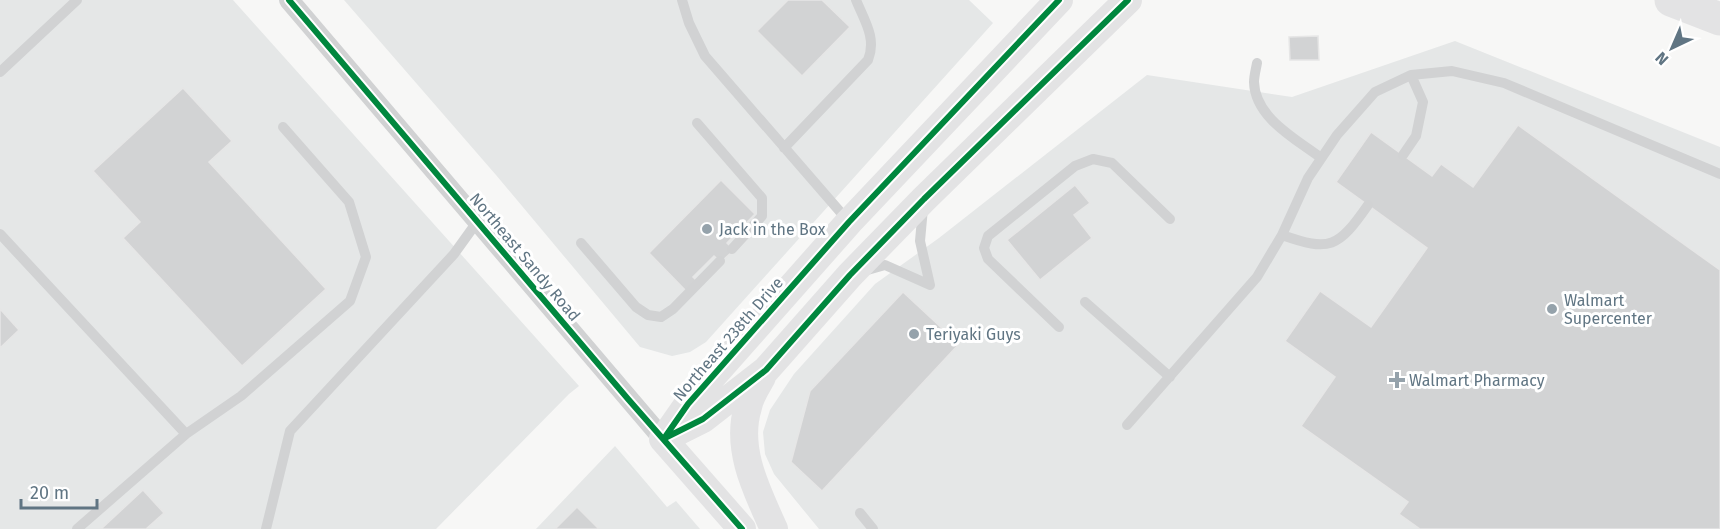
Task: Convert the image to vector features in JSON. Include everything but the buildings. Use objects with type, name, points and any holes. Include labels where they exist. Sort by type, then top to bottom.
[{"type":"highway","points":[[1671,0],[1720,19]]},
{"type":"main road","name":"Northeast 238th Drive","points":[[663,439],[688,404],[849,222],[1059,0]]},
{"type":"main road","name":"Northeast 238th Drive","points":[[663,439],[703,419],[766,370],[850,275],[924,199],[1128,0]]},
{"type":"main road","points":[[766,370],[748,404],[743,425],[753,483],[774,529]]},
{"type":"main road","name":"Northeast Sandy Road","points":[[663,439],[742,529]]},
{"type":"street","name":"Northeast Sandy Road","points":[[289,0],[663,439]]},
{"type":"lane","points":[[0,72],[77,0]]},
{"type":"lane","points":[[682,0],[689,23],[705,56],[849,222]]},
{"type":"lane","points":[[784,148],[868,60],[872,45],[871,36],[856,0]]},
{"type":"lane","points":[[1257,63],[1254,82],[1260,105],[1271,119],[1321,158]]},
{"type":"lane","points":[[1127,425],[1257,277],[1282,235],[1308,178],[1337,135],[1375,92],[1412,75],[1452,71],[1504,83],[1720,174]]},
{"type":"lane","points":[[1403,155],[1416,135],[1423,102],[1412,75]]},
{"type":"lane","points":[[697,123],[762,198],[762,216],[732,249]]},
{"type":"lane","points":[[77,529],[186,434],[241,396],[350,301],[366,257],[349,202],[283,127]]},
{"type":"lane","points":[[1059,327],[988,259],[984,248],[988,236],[1075,166],[1093,159],[1112,163],[1170,219]]},
{"type":"lane","points":[[850,275],[885,266],[930,285],[920,240],[924,199]]},
{"type":"lane","points":[[1282,235],[1322,246],[1335,242],[1352,228],[1368,206]]},
{"type":"lane","points":[[266,529],[290,431],[454,254],[477,222]]},
{"type":"lane","points":[[0,234],[186,434]]},
{"type":"lane","points":[[581,243],[636,307],[648,315],[661,317],[673,309],[720,261]]},
{"type":"lane","points":[[1085,302],[1170,376]]},
{"type":"lane","points":[[860,513],[873,529]]},
{"type":"shaded area","points":[[0,0],[233,0],[579,386],[436,529],[0,529]]},
{"type":"shaded area","points":[[344,0],[969,0],[993,23],[706,342],[690,352],[672,356],[640,347],[496,175]]},
{"type":"shaded area","points":[[1455,41],[1720,147],[1720,529],[819,529],[774,474],[765,454],[763,432],[770,410],[794,374],[875,284],[939,238],[1147,75],[1292,97]]},
{"type":"shaded area","points":[[615,446],[667,507],[676,501],[700,529],[536,529]]},
{"type":"cycle path","points":[[289,0],[628,399],[742,529]]},
{"type":"cycle path","points":[[665,437],[688,404],[849,222],[1059,0]]},
{"type":"cycle path","points":[[663,439],[703,419],[766,370],[850,275],[924,199],[1128,0]]},
{"type":"place","name":"Jack in the Box","points":[[707,229]]},
{"type":"place","name":"Walmart Supercenter","points":[[1552,309]]},
{"type":"place","name":"Teriyaki Guys","points":[[914,334]]},
{"type":"place","name":"Walmart Pharmacy","points":[[1397,380]]}]
